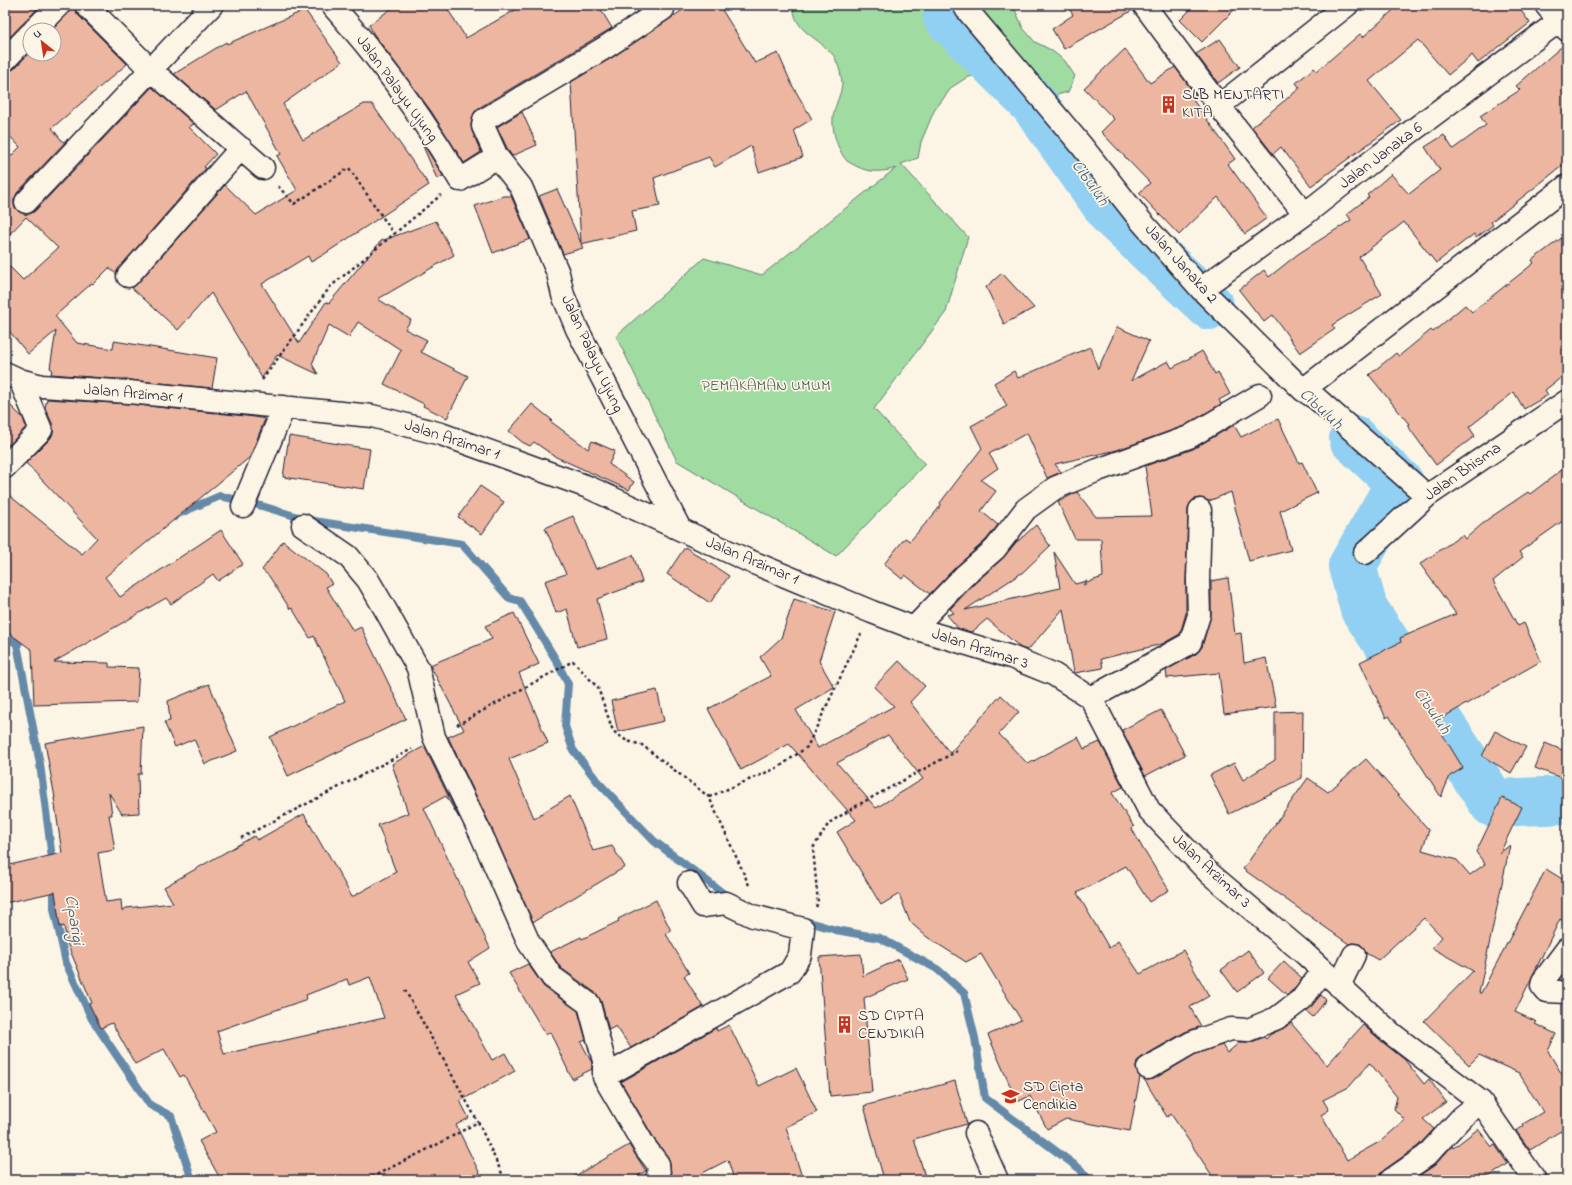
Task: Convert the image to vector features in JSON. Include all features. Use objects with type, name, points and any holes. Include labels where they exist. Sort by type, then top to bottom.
[{"type":"street","points":[[42,22],[59,5]]},
{"type":"street","points":[[86,5],[151,70],[263,168]]},
{"type":"street","points":[[26,202],[212,5]]},
{"type":"street","name":"Jalan Palayu Ujung","points":[[332,5],[385,70],[446,157],[460,180]]},
{"type":"street","name":"Jalan Janaka 2","points":[[964,5],[966,10],[1081,145],[1141,221],[1201,289],[1303,390],[1317,399],[1427,496]]},
{"type":"street","points":[[1144,5],[1219,106],[1305,214]]},
{"type":"street","points":[[1219,106],[1347,5]]},
{"type":"street","points":[[1546,5],[1563,26]]},
{"type":"street","name":"Jalan Palayu Ujung","points":[[663,9],[606,47],[484,120],[483,126],[497,157],[521,186],[558,273],[563,295],[577,329],[680,529]]},
{"type":"street","name":"Jalan Janaka 6","points":[[1201,289],[1305,214],[1376,158],[1563,26]]},
{"type":"street","points":[[5,60],[22,42]]},
{"type":"street","points":[[128,276],[241,148]]},
{"type":"street","points":[[460,180],[497,157]]},
{"type":"street","points":[[1303,390],[1567,186]]},
{"type":"street","points":[[5,467],[42,430],[12,376]]},
{"type":"street","name":"Jalan Arzimar 1","points":[[12,376],[42,386],[129,392],[372,416],[441,434],[588,487],[746,560],[872,612]]},
{"type":"street","points":[[914,628],[964,576],[994,549],[1026,509],[1055,488],[1098,470],[1189,437],[1260,395]]},
{"type":"street","name":"Jalan Bhisma","points":[[1365,553],[1427,496],[1567,400]]},
{"type":"street","points":[[243,506],[284,407]]},
{"type":"street","points":[[1091,698],[1190,643],[1199,615],[1198,581],[1200,510]]},
{"type":"street","points":[[303,526],[348,556],[368,580],[418,668],[434,737],[481,834],[529,943],[552,978],[589,1004],[604,1061],[604,1077],[645,1147],[658,1164],[659,1176],[656,1180]]},
{"type":"street","name":"Jalan Arzimar 3","points":[[872,612],[914,628],[1011,657],[1053,674],[1091,698],[1149,810],[1209,873],[1323,971],[1392,1034],[1481,1102],[1535,1180]]},
{"type":"street","points":[[604,1077],[790,972],[800,955],[803,929],[753,916],[726,903],[703,906],[690,883]]},
{"type":"street","points":[[1567,949],[1543,982],[1542,986],[1546,991],[1567,992]]},
{"type":"street","points":[[1339,986],[1354,955]]},
{"type":"street","points":[[1148,1068],[1191,1043],[1231,1029],[1248,1030],[1277,1018],[1302,998],[1323,971]]},
{"type":"street","points":[[1392,1180],[1426,1156],[1462,1117],[1481,1102]]},
{"type":"street","points":[[976,1133],[997,1180]]},
{"type":"path","points":[[263,168],[294,204],[349,168],[394,234]]},
{"type":"path","points":[[244,404],[330,287],[460,180]]},
{"type":"path","points":[[709,797],[779,767],[807,747],[872,612]]},
{"type":"path","points":[[241,838],[434,737],[573,661],[598,688],[613,731],[627,741],[642,745],[709,797],[749,886]]},
{"type":"path","points":[[818,903],[813,848],[829,823],[858,805],[957,751]]},
{"type":"path","points":[[405,990],[478,1122],[505,1180]]},
{"type":"path","points":[[366,1180],[478,1122]]},
{"type":"green space","name":"PEMAKAMAN UMUM","points":[[793,5],[1013,5],[1023,28],[1035,42],[1051,50],[1065,61],[1075,76],[1068,92],[1053,96],[1025,88],[997,77],[979,74],[966,78],[952,87],[934,111],[921,142],[918,158],[901,164],[968,237],[946,312],[874,409],[925,464],[836,556],[677,461],[616,336],[704,258],[762,275],[896,168],[882,171],[862,169],[847,161],[843,156],[835,138],[833,124],[834,112],[842,85],[839,68],[833,55],[805,31],[797,21],[794,14]]},
{"type":"building","points":[[5,5],[41,5],[24,22],[22,22],[22,25],[5,42]]},
{"type":"building","points":[[71,5],[74,5],[77,14],[127,64],[52,128],[63,142],[68,139],[17,193],[14,200],[14,206],[18,211],[24,214],[30,214],[35,211],[152,87],[194,124],[189,127],[216,154],[204,167],[206,168],[119,268],[116,274],[109,268],[93,284],[92,283],[55,316],[77,343],[113,349],[114,341],[217,358],[212,388],[51,374],[52,369],[50,368],[56,331],[28,354],[5,326],[5,262],[23,280],[58,248],[26,217],[5,239],[5,162],[20,147],[5,131],[5,72],[14,69],[22,60],[22,62],[62,62],[62,22],[60,22],[68,14]]},
{"type":"building","points":[[396,5],[445,5],[466,38],[524,5],[598,5],[612,28],[477,109],[474,113],[471,124],[472,131],[481,152],[464,163],[431,111],[373,33],[369,25]]},
{"type":"building","points":[[690,5],[719,5],[755,63],[778,53],[792,85],[812,119],[794,130],[803,157],[759,172],[751,146],[715,167],[709,157],[654,178],[660,206],[632,211],[636,231],[581,244],[583,248],[563,254],[539,196],[557,189],[581,243],[571,82],[613,57]]},
{"type":"building","points":[[1067,5],[1132,5],[1133,10],[1064,49],[1052,29],[1073,15]]},
{"type":"building","points":[[1195,5],[1239,5],[1202,42],[1180,20]]},
{"type":"building","points":[[1399,5],[1517,5],[1530,23],[1478,63],[1472,55],[1448,75],[1418,40],[1369,81],[1401,120],[1311,186],[1281,147],[1273,154],[1252,127],[1300,88],[1296,83],[1314,68],[1317,71],[1360,34],[1363,37]]},
{"type":"building","points":[[305,10],[342,62],[283,104],[303,140],[364,104],[372,104],[429,185],[323,255],[311,262],[308,256],[262,284],[299,343],[326,302],[329,303],[381,241],[436,221],[454,255],[378,299],[411,320],[405,329],[427,340],[421,352],[468,376],[447,418],[423,406],[424,404],[384,384],[401,350],[358,322],[349,337],[329,325],[312,364],[318,374],[277,355],[262,378],[211,293],[178,330],[132,288],[225,185],[256,215],[297,190],[277,156],[281,154],[246,91],[216,110],[174,74],[226,42],[227,44]]},
{"type":"building","points":[[1220,39],[1240,67],[1218,83],[1196,54]]},
{"type":"building","points":[[1567,42],[1567,162],[1491,222],[1493,225],[1476,238],[1474,234],[1436,263],[1404,222],[1359,257],[1382,294],[1332,325],[1335,329],[1300,353],[1273,315],[1264,322],[1239,290],[1264,270],[1269,277],[1298,254],[1351,220],[1347,214],[1369,197],[1367,195],[1391,174],[1409,194],[1440,170],[1425,147],[1444,135],[1453,149],[1486,125],[1480,116],[1520,90],[1516,86]]},
{"type":"building","points":[[1125,49],[1150,83],[1175,67],[1197,97],[1193,100],[1235,159],[1228,164],[1267,218],[1245,234],[1218,197],[1179,235],[1139,193],[1150,183],[1101,132],[1114,119],[1084,88]]},
{"type":"building","points":[[522,112],[537,145],[512,156],[497,127]]},
{"type":"building","points":[[424,145],[443,176],[437,179],[423,146]]},
{"type":"building","points":[[503,196],[511,196],[530,239],[493,253],[475,206]]},
{"type":"building","points":[[1567,234],[1567,373],[1545,390],[1548,395],[1524,409],[1514,392],[1469,427],[1475,436],[1436,465],[1407,425],[1409,424],[1369,375],[1396,353],[1399,356],[1431,330],[1433,332],[1465,305],[1472,312],[1534,263],[1532,260]]},
{"type":"building","points":[[1002,273],[1034,308],[1004,324],[986,287]]},
{"type":"building","points":[[1117,327],[1149,341],[1131,381],[1168,361],[1172,368],[1202,351],[1215,374],[1218,372],[1230,394],[1219,400],[1221,404],[1184,426],[1117,450],[1055,464],[1061,472],[1047,478],[1027,433],[989,454],[998,468],[981,480],[996,491],[981,511],[998,525],[986,540],[956,567],[930,594],[905,575],[902,579],[884,564],[905,538],[910,541],[934,514],[941,505],[940,503],[982,448],[971,426],[1007,406],[994,383],[1014,371],[1018,378],[1090,347],[1098,369]]},
{"type":"building","points":[[47,399],[128,404],[265,419],[250,457],[105,577],[120,597],[221,530],[243,564],[218,581],[213,574],[171,604],[166,598],[54,662],[109,663],[109,667],[139,668],[137,702],[34,705],[32,650],[5,630],[5,492],[82,554],[97,538],[26,463],[50,439],[53,433],[53,425],[45,408]]},
{"type":"building","points":[[5,400],[23,418],[26,427],[9,445],[5,441]]},
{"type":"building","points":[[532,404],[552,420],[550,421],[588,449],[592,441],[615,451],[609,464],[634,482],[629,490],[556,457],[534,442],[530,446],[522,442],[509,431]]},
{"type":"building","points":[[1278,419],[1299,463],[1302,462],[1317,493],[1280,511],[1291,550],[1249,561],[1231,492],[1209,501],[1200,498],[1194,499],[1190,503],[1188,510],[1186,613],[1180,634],[1162,644],[1101,659],[1103,668],[1075,673],[1063,609],[1028,650],[1021,648],[987,619],[972,632],[959,629],[947,615],[954,613],[950,609],[973,585],[1003,558],[1017,541],[1036,525],[1050,546],[1023,572],[965,610],[1060,588],[1054,552],[1075,584],[1087,581],[1083,585],[1103,577],[1101,539],[1075,539],[1058,502],[1077,492],[1096,517],[1152,516],[1145,466],[1193,449],[1234,425],[1241,437]]},
{"type":"building","points":[[289,436],[370,449],[364,489],[283,477]]},
{"type":"building","points":[[1567,466],[1567,518],[1519,552],[1523,557],[1493,581],[1518,626],[1524,623],[1541,661],[1435,722],[1463,768],[1450,776],[1441,797],[1389,716],[1386,718],[1360,662],[1401,642],[1400,638],[1456,614],[1420,564],[1462,535],[1465,539],[1488,519],[1528,492],[1530,494]]},
{"type":"building","points":[[480,486],[504,502],[482,534],[458,517]]},
{"type":"building","points":[[573,516],[596,569],[633,555],[642,582],[597,599],[607,639],[577,647],[567,609],[556,613],[545,581],[566,574],[545,528]]},
{"type":"building","points":[[283,541],[326,574],[332,584],[326,587],[353,631],[361,627],[406,719],[288,776],[270,737],[345,701],[314,636],[310,638],[292,608],[290,609],[269,576],[262,570]]},
{"type":"building","points":[[685,547],[729,576],[710,603],[667,574]]},
{"type":"building","points":[[1228,578],[1235,634],[1241,633],[1244,663],[1266,658],[1276,707],[1224,714],[1219,673],[1167,678],[1166,670],[1196,654],[1202,647],[1211,615],[1211,581]]},
{"type":"building","points":[[794,599],[835,612],[819,661],[834,687],[796,710],[818,748],[894,706],[874,687],[899,661],[925,686],[910,702],[950,753],[1001,695],[1019,712],[999,734],[1028,764],[1078,737],[1084,749],[1100,742],[1123,787],[1112,793],[1134,827],[1132,829],[1143,849],[1169,890],[1149,902],[1126,866],[1077,893],[1109,948],[1118,941],[1140,974],[1183,950],[1209,996],[1190,1007],[1201,1026],[1185,1032],[1137,1061],[1136,1068],[1140,1077],[1130,1131],[1066,1119],[1047,1129],[1030,1096],[1017,1102],[988,1035],[1021,1020],[981,954],[966,962],[927,937],[910,922],[899,894],[881,905],[837,832],[856,820],[789,744],[741,770],[708,709],[771,676],[760,657],[781,638]],"holes":[[[888,735],[923,779],[876,808],[837,763]]]},
{"type":"building","points":[[514,613],[539,664],[519,673],[548,743],[509,759],[534,818],[570,796],[593,851],[612,846],[625,867],[533,922],[492,829],[448,737],[464,730],[430,665],[492,639],[485,626]]},
{"type":"building","points":[[209,684],[237,751],[205,764],[194,739],[175,747],[164,722],[170,721],[168,701]]},
{"type":"building","points":[[657,690],[664,721],[618,732],[611,701]]},
{"type":"building","points":[[1161,710],[1185,755],[1145,776],[1122,730]]},
{"type":"building","points":[[1303,711],[1302,778],[1229,814],[1210,775],[1234,763],[1243,780],[1275,760],[1275,712]]},
{"type":"building","points":[[143,726],[141,774],[138,774],[139,813],[122,814],[109,793],[112,815],[109,815],[115,850],[98,853],[106,902],[121,900],[122,911],[126,908],[173,903],[164,887],[254,836],[257,840],[304,814],[352,897],[396,872],[378,825],[408,813],[392,764],[423,747],[425,748],[459,818],[446,796],[424,808],[490,948],[468,962],[480,983],[456,994],[492,1060],[505,1053],[515,1071],[460,1101],[469,1118],[456,1125],[483,1180],[221,1180],[199,1141],[216,1132],[184,1075],[180,1077],[164,1049],[135,1064],[112,1023],[101,1028],[89,1004],[92,1003],[67,943],[64,926],[60,927],[55,892],[5,903],[5,866],[62,853],[55,798],[45,743]],"holes":[[[370,977],[384,1018],[224,1054],[217,1031],[307,999],[306,995],[347,979],[349,985]]]},
{"type":"building","points":[[1495,731],[1526,747],[1511,773],[1482,756]]},
{"type":"building","points":[[1545,743],[1567,752],[1567,780],[1535,768]]},
{"type":"building","points":[[1366,759],[1429,830],[1422,850],[1457,860],[1470,875],[1485,864],[1476,852],[1502,798],[1522,807],[1500,853],[1510,845],[1479,993],[1481,993],[1546,869],[1567,882],[1567,923],[1560,919],[1515,1012],[1537,1022],[1535,1024],[1556,1034],[1548,1051],[1567,1083],[1567,1127],[1530,1150],[1516,1131],[1524,1126],[1523,1124],[1543,1112],[1519,1073],[1479,1055],[1469,1065],[1424,1021],[1473,971],[1432,948],[1442,937],[1424,918],[1378,960],[1366,953],[1360,944],[1349,944],[1243,869],[1308,778],[1328,792]]},
{"type":"building","points":[[656,900],[671,931],[666,934],[689,973],[684,976],[703,1007],[631,1048],[616,1026],[609,1030],[601,1001],[597,994],[561,968],[550,952],[581,937],[582,939],[619,921],[618,919]]},
{"type":"building","points":[[1248,950],[1264,973],[1237,992],[1221,970]]},
{"type":"building","name":"SD CIPTA CENDIKIA","points":[[861,954],[863,976],[899,959],[908,979],[864,998],[872,1092],[830,1096],[819,957]]},
{"type":"building","points":[[1284,961],[1302,978],[1287,995],[1268,978]]},
{"type":"building","points":[[528,964],[544,987],[578,1011],[586,1040],[581,1042],[592,1063],[592,1069],[572,1079],[550,1032],[546,1035],[509,973]]},
{"type":"building","points":[[1321,995],[1326,1000],[1313,1017],[1306,1011]]},
{"type":"building","points":[[1291,1023],[1327,1065],[1363,1025],[1405,1060],[1424,1084],[1429,1079],[1446,1102],[1423,1119],[1434,1129],[1418,1146],[1384,1170],[1380,1174],[1379,1180],[1215,1180],[1171,1114],[1167,1117],[1144,1079],[1154,1079],[1196,1054],[1222,1045],[1227,1053],[1240,1042],[1252,1042],[1264,1037],[1266,1039],[1271,1034]],"holes":[[[1370,1063],[1397,1097],[1394,1109],[1405,1120],[1381,1141],[1347,1160],[1321,1115],[1329,1110],[1323,1100],[1349,1087]]]},
{"type":"building","points":[[729,1025],[759,1086],[796,1068],[817,1112],[786,1127],[803,1180],[734,1180],[728,1160],[689,1180],[670,1180],[671,1174],[668,1157],[655,1140],[621,1082],[716,1028],[717,1031]]},
{"type":"building","name":"SD CIPTA CENDIKIA","points":[[955,1081],[967,1124],[914,1139],[926,1180],[884,1180],[864,1106]]},
{"type":"building","points":[[1478,1129],[1492,1147],[1495,1145],[1508,1164],[1484,1180],[1413,1180],[1435,1165],[1452,1146],[1453,1148]]},
{"type":"building","points":[[629,1145],[646,1171],[631,1180],[568,1180]]},
{"type":"waterway","name":"Cibuluh","points":[[950,5],[947,17],[1034,104],[1113,215],[1210,306]]},
{"type":"waterway","name":"Cibuluh","points":[[1353,439],[1400,483],[1352,566],[1364,609],[1493,803],[1567,800]]},
{"type":"waterway","points":[[175,517],[178,514],[220,496],[255,504],[308,520],[462,544],[509,598],[520,601],[556,660],[568,684],[565,726],[573,750],[598,782],[654,841],[724,894],[730,896]]},
{"type":"waterway","points":[[17,644],[29,634]]},
{"type":"waterway","name":"Ciparigi","points":[[5,635],[17,644],[40,764],[53,866]]},
{"type":"waterway","name":"Ciparigi","points":[[54,882],[54,909],[66,963],[92,1019],[150,1105],[171,1116],[192,1180]]},
{"type":"waterway","points":[[802,920],[836,930],[880,938],[937,969],[964,993],[975,1038],[985,1098],[1080,1169],[1089,1180]]},
{"type":"place","name":"SLB MENTARTI KITA","points":[[1169,104]]},
{"type":"place","name":"SD CIPTA CENDIKIA","points":[[845,1025]]},
{"type":"place","name":"SD Cipta Cendikia","points":[[1010,1096]]}]
